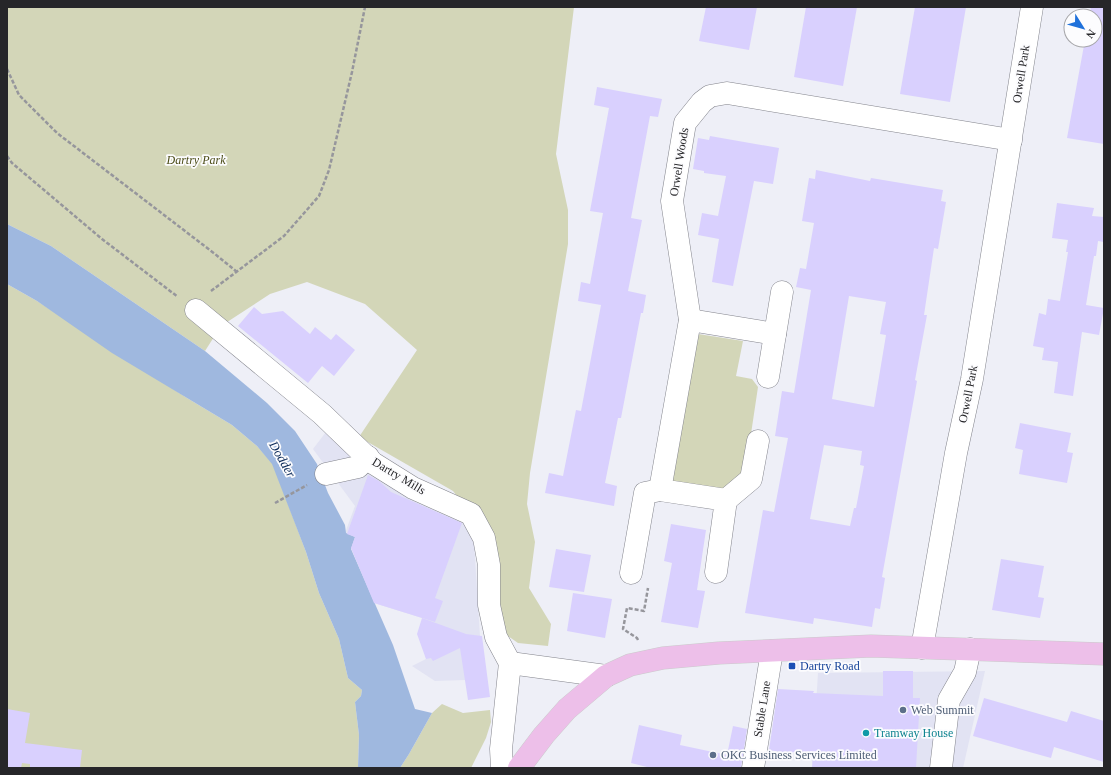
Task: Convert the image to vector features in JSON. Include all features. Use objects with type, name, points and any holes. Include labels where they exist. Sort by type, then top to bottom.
[{"type":"main road","points":[[519,768],[544,735],[567,709],[606,676],[630,665],[662,658],[871,646],[1104,654]]},
{"type":"street","name":"Orwell Park","points":[[922,648],[956,453],[972,378],[1032,7]]},
{"type":"street","name":"Orwell Woods","points":[[660,490],[690,320],[672,201],[685,123],[702,102],[710,96],[727,93],[1011,140]]},
{"type":"street","points":[[768,377],[782,292]]},
{"type":"street","name":"Dartry Mills","points":[[196,310],[322,414],[373,462],[413,488],[471,514],[484,538],[489,565],[489,605],[496,637],[510,663]]},
{"type":"street","points":[[690,320],[775,334]]},
{"type":"street","points":[[716,572],[726,500],[750,479],[758,441]]},
{"type":"street","points":[[326,474],[358,467],[368,457]]},
{"type":"street","points":[[631,573],[645,493],[660,490],[726,500]]},
{"type":"street","points":[[941,768],[949,700],[965,672],[970,649]]},
{"type":"street","name":"Stable Lane","points":[[753,768],[772,651]]},
{"type":"street","points":[[502,768],[502,741],[510,663],[606,676]]},
{"type":"path","points":[[7,156],[12,163],[102,239],[196,310],[205,295],[284,236],[319,196],[329,170],[352,72],[365,7]]},
{"type":"path","points":[[7,69],[19,95],[57,133],[237,272]]},
{"type":"path","points":[[275,503],[326,474]]},
{"type":"shaded area","points":[[326,432],[473,526],[480,636],[465,680],[435,681],[412,666],[426,659],[422,618],[374,603],[345,533],[355,506],[313,449]]},
{"type":"shaded area","points":[[985,671],[963,768],[812,768],[818,673]]},
{"type":"green space","name":"Dartry Park","points":[[7,7],[574,7],[556,154],[568,210],[568,244],[530,473],[527,504],[535,542],[529,588],[551,624],[548,646],[518,643],[505,634],[488,535],[453,491],[359,437],[417,350],[365,304],[307,282],[270,294],[221,326],[205,351],[51,246],[7,224]]},
{"type":"green space","points":[[7,284],[37,301],[187,398],[232,425],[257,446],[273,464],[306,552],[319,593],[339,639],[348,678],[362,690],[361,696],[355,702],[359,735],[358,768],[7,768]]},
{"type":"green space","points":[[698,334],[743,341],[736,376],[752,379],[758,387],[745,474],[730,490],[672,483]]},
{"type":"green space","points":[[442,704],[463,713],[490,710],[491,722],[486,738],[471,768],[400,768],[432,713]]},
{"type":"water","name":"Dodder","points":[[7,224],[51,246],[205,351],[267,403],[295,431],[317,464],[328,493],[345,525],[346,533],[355,537],[351,549],[393,645],[415,709],[432,713],[400,768],[358,768],[359,735],[355,702],[361,696],[362,690],[348,678],[339,639],[319,593],[306,552],[272,464],[257,446],[232,425],[112,353],[37,301],[7,284]]},
{"type":"building","points":[[706,7],[757,7],[749,50],[699,41]]},
{"type":"building","points":[[806,7],[857,7],[843,86],[794,77]]},
{"type":"building","points":[[915,7],[966,7],[950,102],[900,94]]},
{"type":"building","points":[[1104,7],[1104,144],[1067,138],[1084,48],[1103,48],[1103,8],[1091,8]]},
{"type":"building","points":[[597,87],[662,99],[658,117],[650,116],[631,218],[642,220],[628,291],[646,295],[643,313],[641,313],[621,418],[618,418],[605,483],[617,486],[614,506],[545,493],[549,473],[563,476],[576,410],[581,411],[601,305],[578,301],[581,282],[590,284],[603,213],[590,211],[609,108],[594,105]]},
{"type":"building","points":[[710,136],[779,148],[773,184],[754,181],[733,286],[712,282],[719,239],[698,235],[702,213],[718,216],[726,176],[704,173],[704,171],[693,169],[698,138],[709,140]]},
{"type":"building","points":[[816,170],[870,181],[871,178],[943,190],[941,201],[946,202],[938,249],[934,248],[924,315],[927,315],[915,380],[917,381],[882,577],[885,578],[880,609],[875,608],[872,627],[814,618],[813,624],[745,613],[763,510],[774,512],[788,438],[775,436],[782,391],[794,393],[811,290],[796,287],[800,268],[806,269],[814,223],[802,221],[809,178],[815,179]],"holes":[[[849,296],[886,302],[880,334],[886,335],[874,407],[832,399]],[[824,445],[862,451],[860,465],[864,466],[856,508],[854,508],[850,526],[810,519]]]},
{"type":"building","points":[[1057,203],[1094,208],[1092,216],[1104,217],[1104,242],[1098,241],[1086,305],[1104,308],[1099,335],[1082,332],[1073,396],[1054,393],[1058,362],[1042,360],[1044,348],[1033,346],[1039,313],[1046,315],[1048,299],[1060,301],[1068,252],[1066,252],[1068,240],[1052,238]]},
{"type":"building","points":[[254,307],[262,314],[283,311],[310,334],[315,327],[331,340],[336,334],[355,350],[334,376],[322,366],[308,383],[238,326]]},
{"type":"building","points":[[1020,423],[1071,433],[1067,452],[1073,453],[1067,483],[1019,474],[1023,450],[1015,448]]},
{"type":"building","points":[[368,475],[379,481],[391,492],[462,523],[435,598],[443,601],[435,622],[374,603],[351,548],[355,537],[347,534]]},
{"type":"building","points":[[671,524],[706,530],[697,590],[705,591],[698,628],[661,622],[672,563],[664,561]]},
{"type":"building","points":[[556,549],[591,555],[584,592],[549,587]]},
{"type":"building","points":[[1001,559],[1044,566],[1038,597],[1044,598],[1040,618],[992,610]]},
{"type":"building","points":[[573,593],[612,599],[605,638],[567,631]]},
{"type":"building","points":[[422,618],[466,634],[482,636],[490,697],[468,700],[460,648],[433,661],[431,658],[426,659],[417,634]]},
{"type":"building","name":"Tramway House","points":[[883,671],[913,671],[913,698],[920,698],[916,768],[812,768],[813,754],[793,752],[793,754],[769,750],[778,689],[814,691],[813,693],[883,696]]},
{"type":"building","points":[[984,698],[1067,722],[1071,711],[1104,721],[1104,762],[1054,747],[1051,758],[973,736]]},
{"type":"building","points":[[7,709],[30,713],[25,743],[82,750],[80,768],[30,768],[30,764],[22,763],[21,768],[7,768]]},
{"type":"building","points":[[639,725],[682,735],[680,745],[727,755],[733,726],[747,729],[741,768],[651,768],[631,763]]},
{"type":"place","name":"Dartry Road","points":[[792,666]]},
{"type":"place","name":"Web Summit","points":[[903,710]]},
{"type":"place","name":"Tramway House","points":[[866,733]]},
{"type":"place","name":"OKC Business Services Limited","points":[[713,755]]}]
